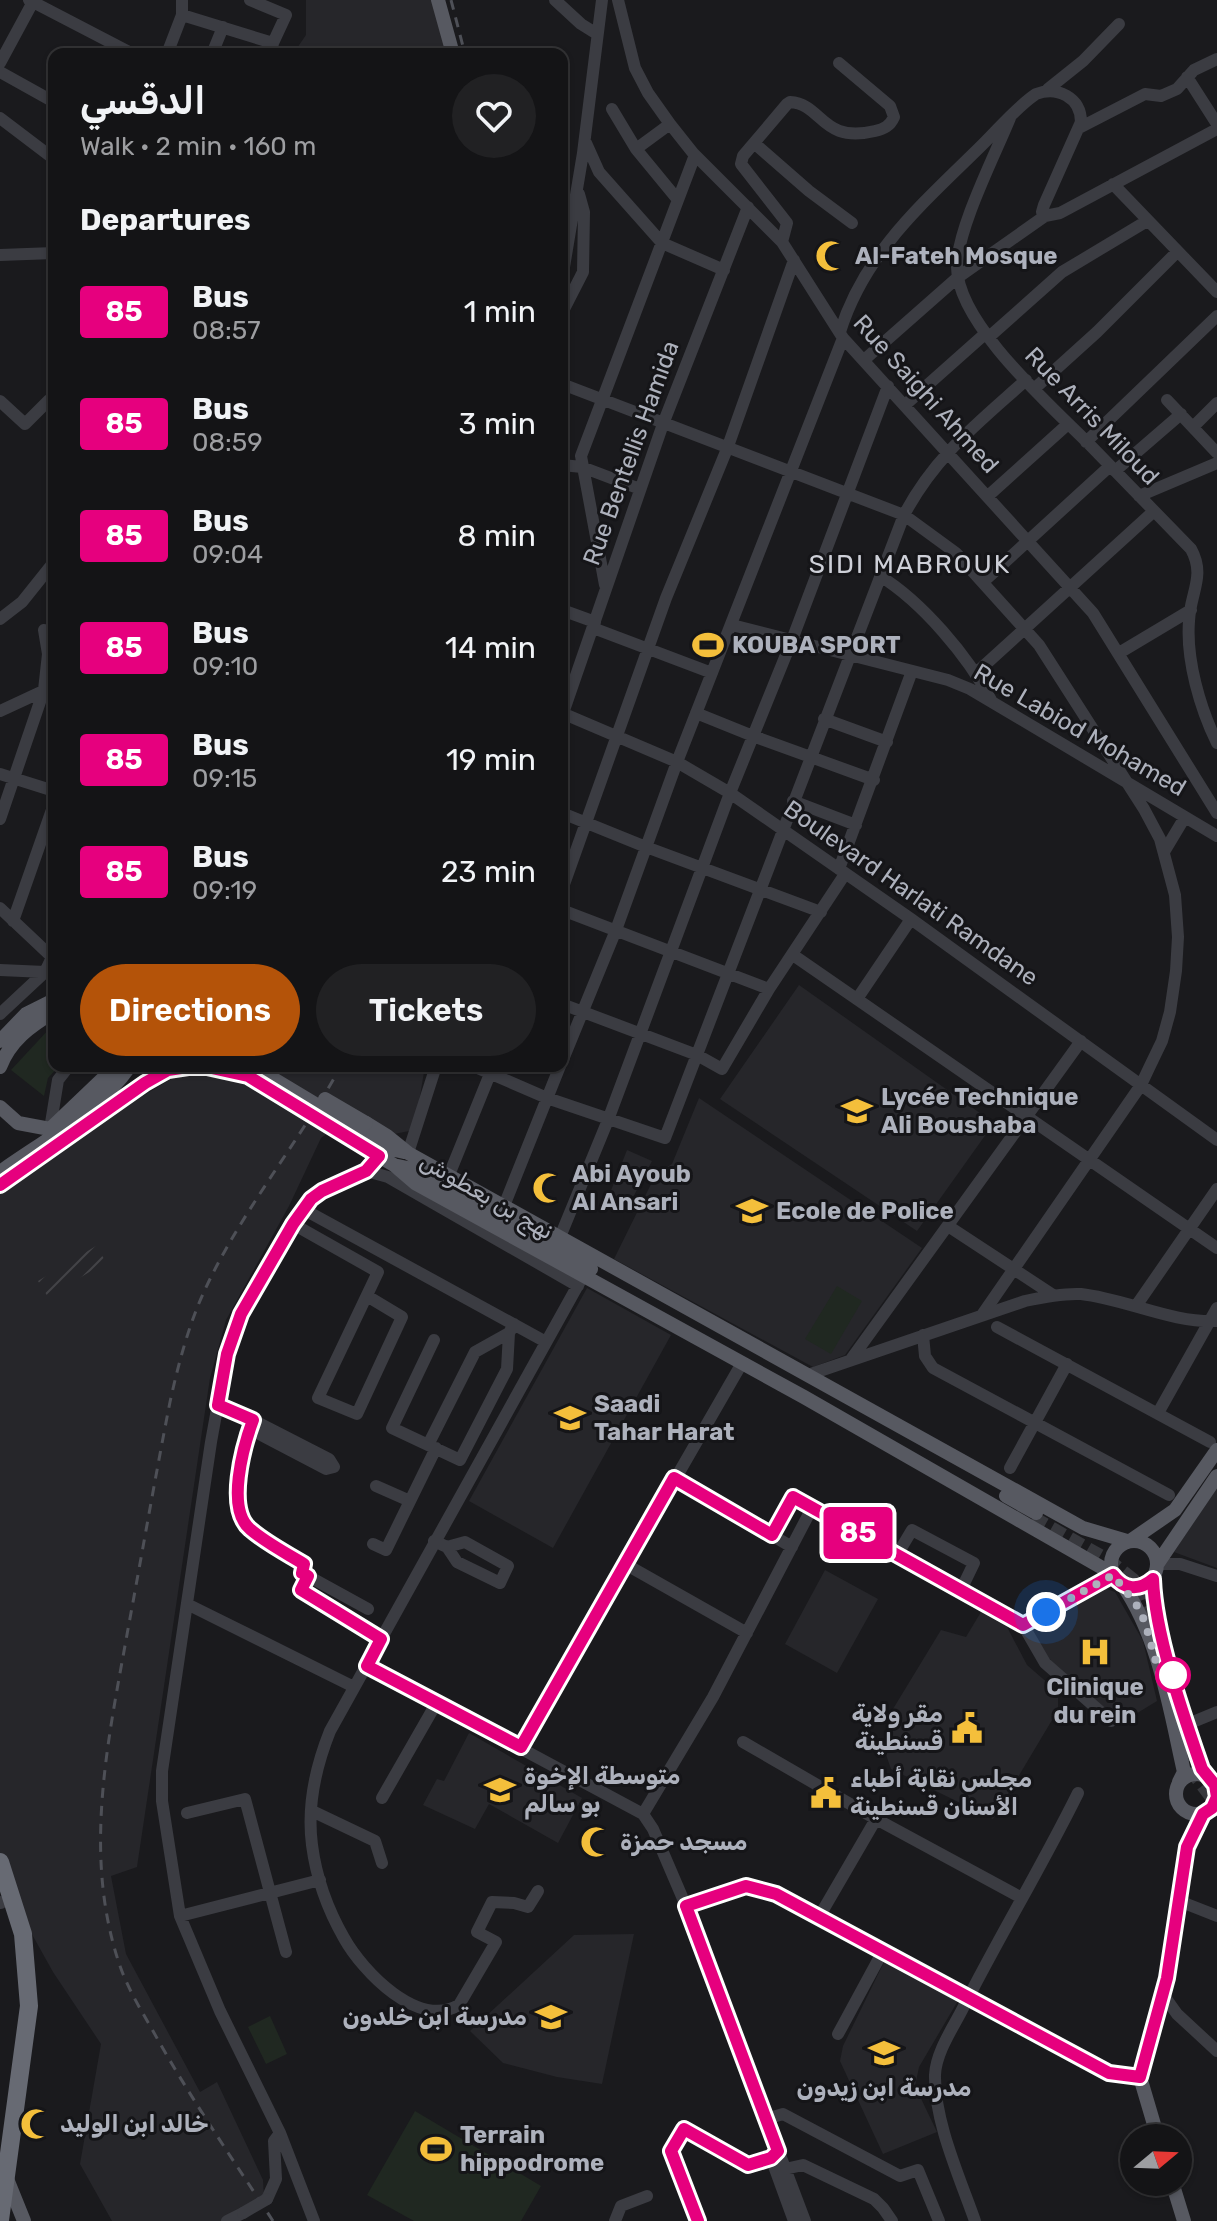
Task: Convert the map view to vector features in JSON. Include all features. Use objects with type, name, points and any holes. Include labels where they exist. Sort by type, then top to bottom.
[{"type":"highway","points":[[0,1862],[23,1934],[29,2006],[0,2220]]},
{"type":"highway","points":[[0,1902],[17,1950],[19,1980],[17,2020],[0,2135]]},
{"type":"main road","points":[[438,0],[451,48]]},
{"type":"main road","points":[[0,1041],[26,1014],[48,1003]]},
{"type":"main road","points":[[0,1067],[6,1051],[36,1022],[48,1015]]},
{"type":"main road","points":[[0,1163],[50,1129],[110,1072]]},
{"type":"main road","points":[[0,1172],[72,1122],[104,1095],[125,1072]]},
{"type":"main road","points":[[0,1185],[164,1072]]},
{"type":"main road","points":[[252,1072],[386,1148],[408,1153],[452,1177]]},
{"type":"main road","points":[[277,1072],[361,1133],[379,1156],[394,1165]]},
{"type":"main road","points":[[0,1107],[18,1123],[50,1129]]},
{"type":"main road","name":"نهج بن بعطوش","points":[[394,1165],[412,1169],[1035,1516],[512,1216],[452,1177]]},
{"type":"main road","name":"نهج بن بعطوش","points":[[394,1165],[415,1183],[580,1281],[742,1363],[1116,1578]]},
{"type":"main road","name":"نهج بن بعطوش","points":[[452,1177],[1083,1528],[1129,1541]]},
{"type":"main road","points":[[1154,2124],[1140,2077],[1162,1993],[1187,1847],[1182,1809],[1176,1795],[1184,1772],[1149,1633],[1136,1604],[1116,1578],[1113,1555],[1116,1549],[1175,1510],[1214,1446]]},
{"type":"main road","points":[[1116,1578],[1142,1586],[1217,1476]]},
{"type":"main road","points":[[1129,1541],[1142,1542],[1151,1547],[1156,1569],[1155,1610],[1188,1724],[1217,1797],[1187,1847]]},
{"type":"main road","points":[[1179,1782],[1190,1775],[1209,1773]]},
{"type":"main road","points":[[1182,1809],[1190,1814],[1209,1813]]},
{"type":"main road","points":[[7,2179],[24,2221]]},
{"type":"main road","points":[[1176,2196],[1184,2221]]},
{"type":"street","points":[[169,48],[182,15],[182,0]]},
{"type":"street","points":[[250,0],[286,15],[272,48]]},
{"type":"street","points":[[555,0],[597,34]]},
{"type":"street","points":[[568,243],[602,0]]},
{"type":"street","name":"Rue Saighi Ahmed","points":[[618,0],[635,68],[670,124],[695,155],[782,242],[842,335],[1093,613],[1217,813]]},
{"type":"street","points":[[0,63],[32,1],[122,48]]},
{"type":"street","points":[[182,15],[223,27],[270,48]]},
{"type":"street","points":[[568,1047],[616,930],[677,762],[871,262],[927,199],[1029,99],[1048,89],[1083,61],[1119,24]]},
{"type":"street","points":[[214,48],[223,27]]},
{"type":"street","points":[[1079,128],[1145,94],[1161,96],[1177,89],[1194,70],[1217,59]]},
{"type":"street","points":[[782,242],[787,223],[741,164],[743,156],[790,102],[800,103],[836,132],[864,134],[883,129],[892,123],[894,117],[890,106],[839,63]]},
{"type":"street","points":[[0,72],[48,99]]},
{"type":"street","points":[[864,360],[957,278],[1045,216],[1060,213],[1217,126],[1187,77]]},
{"type":"street","points":[[1045,216],[1042,212],[1044,205],[1079,128],[1081,113],[1064,94],[1048,89]]},
{"type":"street","points":[[612,109],[618,124],[636,149],[678,200]]},
{"type":"street","points":[[0,118],[48,154]]},
{"type":"street","points":[[957,278],[963,235],[1010,118]]},
{"type":"street","points":[[636,149],[670,124]]},
{"type":"street","points":[[584,140],[599,172],[662,243],[724,270]]},
{"type":"street","points":[[754,143],[809,191],[852,223]]},
{"type":"street","points":[[605,589],[581,456],[695,155]]},
{"type":"street","points":[[1113,184],[1176,253],[1217,292]]},
{"type":"street","points":[[568,301],[583,272],[584,212],[577,189]]},
{"type":"street","name":"Rue Bentellis Hamida","points":[[568,697],[663,424],[748,207]]},
{"type":"street","points":[[905,405],[1062,272],[1147,221]]},
{"type":"street","points":[[0,255],[48,253]]},
{"type":"street","points":[[496,1072],[547,1098],[665,1138],[848,655],[914,496],[947,451],[1097,332],[1176,253]]},
{"type":"street","points":[[568,874],[666,598],[727,449],[794,260]]},
{"type":"street","name":"Rue Arris Miloud","points":[[957,278],[975,318],[988,335],[1030,384],[1191,549],[1199,563],[1189,637],[1203,709],[1217,743]]},
{"type":"street","points":[[1086,442],[1217,316]]},
{"type":"street","points":[[568,386],[904,515],[956,553],[1026,629],[1065,682],[1144,809],[1164,852],[1175,895],[1178,937],[1176,971],[1162,1041],[1141,1085],[982,1315]]},
{"type":"street","points":[[560,1237],[608,1120],[730,793],[792,640],[888,386]]},
{"type":"street","points":[[1167,400],[1217,453]]},
{"type":"street","points":[[0,401],[25,424],[48,403]]},
{"type":"street","points":[[1193,427],[1217,403]]},
{"type":"street","points":[[983,582],[1181,414]]},
{"type":"street","points":[[988,496],[1068,424]]},
{"type":"street","points":[[1139,496],[1217,463]]},
{"type":"street","points":[[568,466],[582,467],[640,489]]},
{"type":"street","points":[[976,673],[1154,511]]},
{"type":"street","points":[[0,619],[22,602],[48,570]]},
{"type":"street","points":[[880,576],[914,600],[976,673],[993,702]]},
{"type":"street","points":[[1119,653],[1191,610]]},
{"type":"street","points":[[568,613],[712,673]]},
{"type":"street","name":"Rue Labiod Mohamed","points":[[732,625],[948,680],[993,702],[1217,836]]},
{"type":"street","points":[[44,630],[48,654]]},
{"type":"street","points":[[568,1006],[697,1055],[722,1069],[769,989],[821,912],[842,872],[912,671]]},
{"type":"street","points":[[0,711],[48,688]]},
{"type":"street","points":[[0,819],[48,691]]},
{"type":"street","points":[[696,713],[874,780]]},
{"type":"street","name":"Boulevard Harlati Ramdane","points":[[568,716],[677,762],[730,793],[911,919],[1217,1140]]},
{"type":"street","points":[[824,719],[887,742]]},
{"type":"street","points":[[0,774],[48,789]]},
{"type":"street","points":[[793,801],[856,825]]},
{"type":"street","points":[[568,816],[821,912]]},
{"type":"street","points":[[1164,852],[1185,817]]},
{"type":"street","points":[[13,921],[48,821]]},
{"type":"street","points":[[0,908],[48,952]]},
{"type":"street","points":[[568,912],[769,989]]},
{"type":"street","points":[[857,999],[911,919]]},
{"type":"street","points":[[793,955],[1217,1248]]},
{"type":"street","points":[[0,1014],[48,966]]},
{"type":"street","points":[[0,970],[45,972]]},
{"type":"street","points":[[852,1358],[1081,1041]]},
{"type":"street","points":[[50,1129],[58,1080],[64,1072]]},
{"type":"street","points":[[423,1106],[428,1072]]},
{"type":"street","points":[[408,1153],[434,1072]]},
{"type":"street","points":[[452,1177],[491,1072]]},
{"type":"street","points":[[505,1206],[558,1072]]},
{"type":"street","points":[[56,1090],[67,1099],[82,1100]]},
{"type":"street","points":[[314,2221],[280,2133],[220,2011],[180,1916],[162,1801],[162,1771],[218,1405],[227,1354],[241,1314],[303,1209],[322,1191],[366,1171],[379,1156]]},
{"type":"street","points":[[366,1171],[388,1177],[580,1281],[330,1731],[319,1757],[312,1811],[312,1844],[320,1880],[345,1940],[364,1964],[394,1994],[418,2008],[435,2013],[449,2011],[459,2005],[496,1942],[477,1932],[492,1902],[528,1907],[538,1891]]},
{"type":"street","points":[[1136,1306],[1217,1189]]},
{"type":"street","points":[[303,1209],[511,1329],[546,1342]]},
{"type":"street","points":[[293,1224],[378,1272],[318,1398],[357,1414],[402,1317],[367,1296]]},
{"type":"street","points":[[948,1226],[1053,1295]]},
{"type":"street","points":[[808,1375],[982,1315],[1053,1295],[1078,1294],[1213,1321]]},
{"type":"street","points":[[1158,1413],[1213,1321],[1217,1308]]},
{"type":"street","points":[[997,1327],[1214,1446]]},
{"type":"street","points":[[434,1340],[392,1428],[460,1460],[507,1369],[511,1329]]},
{"type":"street","points":[[373,1544],[386,1550],[475,1352],[511,1329]]},
{"type":"street","points":[[923,1335],[924,1351],[933,1368],[1169,1495]]},
{"type":"street","points":[[521,1747],[742,1363]]},
{"type":"street","points":[[1010,1468],[1067,1364]]},
{"type":"street","points":[[218,1405],[297,1448]]},
{"type":"street","points":[[251,1425],[240,1467],[237,1512],[248,1528],[304,1564],[302,1573],[368,1609]]},
{"type":"street","points":[[674,1478],[792,1547]]},
{"type":"street","points":[[376,1486],[410,1501]]},
{"type":"street","points":[[772,1535],[793,1497],[1023,1625],[1045,1663],[1111,1721]]},
{"type":"street","points":[[643,1814],[713,1697],[812,1508]]},
{"type":"street","points":[[897,1555],[912,1530],[974,1563],[961,1590]]},
{"type":"street","points":[[434,1541],[447,1547],[457,1562],[500,1583],[508,1566],[465,1542],[447,1547]]},
{"type":"street","points":[[625,1564],[747,1633]]},
{"type":"street","points":[[1156,1569],[1180,1564],[1217,1576]]},
{"type":"street","points":[[308,1576],[301,1590],[381,1639]]},
{"type":"street","points":[[1023,1625],[1116,1578]]},
{"type":"street","points":[[187,1604],[254,1642],[354,1687]]},
{"type":"street","points":[[367,1666],[643,1814],[653,1829],[686,1906],[766,2119],[794,2221]]},
{"type":"street","points":[[382,1798],[437,1702]]},
{"type":"street","points":[[1188,1724],[1217,1712]]},
{"type":"street","points":[[743,1742],[1022,1898]]},
{"type":"street","points":[[975,2221],[948,2144],[935,2078],[942,2051],[969,1997],[1078,1793]]},
{"type":"street","points":[[187,1813],[245,1799],[286,1952]]},
{"type":"street","points":[[312,1811],[375,1841],[382,1863]]},
{"type":"street","points":[[819,1917],[876,1819]]},
{"type":"street","points":[[180,1916],[320,1880]]},
{"type":"street","points":[[686,1906],[746,1886],[776,1894],[1109,2073],[1140,2077]]},
{"type":"street","points":[[1179,1901],[1217,1916]]},
{"type":"street","points":[[838,2034],[883,1951]]},
{"type":"street","points":[[1162,1993],[1177,2014],[1217,2051]]},
{"type":"street","points":[[766,2119],[783,2114],[900,2176],[918,2170],[939,2221]]},
{"type":"street","points":[[698,2221],[671,2151],[684,2129],[748,2165],[774,2154]]},
{"type":"street","points":[[227,2221],[267,2199],[276,2179],[274,2141],[280,2133]]},
{"type":"street","points":[[774,2154],[785,2169],[805,2221]]},
{"type":"street","points":[[785,2169],[803,2165],[874,2199],[892,2221]]},
{"type":"street","points":[[615,2221],[621,2206],[647,2196]]},
{"type":"shaded area","points":[[306,0],[438,0],[451,48],[297,48],[306,35]]},
{"type":"shaded area","name":"Lycée Technique Ali Boushaba","points":[[799,985],[994,1123],[917,1231],[720,1099]]},
{"type":"shaded area","points":[[48,1030],[48,1072],[54,1072],[48,1078],[44,1096],[11,1070]]},
{"type":"shaded area","points":[[183,1072],[424,1072],[416,1120],[409,1131],[394,1134],[339,1125],[321,1138],[289,1206],[226,1320],[210,1378],[137,1867],[111,1876],[126,1954],[200,2092],[217,2082],[263,2180],[264,2198],[222,2221],[112,2221],[80,2164],[101,2044],[53,1972],[24,1920],[0,1856],[0,1192],[124,1107]]},
{"type":"shaded area","name":"Ecole de Police","points":[[699,1098],[922,1248],[845,1355],[813,1367],[614,1259],[656,1174],[672,1164]]},
{"type":"shaded area","points":[[627,1150],[652,1161],[630,1203],[610,1193]]},
{"type":"shaded area","points":[[96,1246],[106,1262],[48,1297],[38,1281]]},
{"type":"shaded area","points":[[837,1286],[862,1301],[831,1354],[805,1339]]},
{"type":"shaded area","name":"Saadi Tahar Harat","points":[[587,1288],[671,1335],[553,1548],[469,1501]]},
{"type":"shaded area","points":[[1217,1487],[1217,1568],[1174,1552]]},
{"type":"shaded area","points":[[825,1570],[878,1599],[837,1673],[785,1644]]},
{"type":"shaded area","name":"Clinique du rein","points":[[1098,1586],[1115,1592],[1143,1641],[1157,1701],[1121,1723],[1048,1658],[1031,1629]]},
{"type":"shaded area","name":"مقر ولاية قسنطينة","points":[[981,1612],[1007,1627],[1027,1665],[1058,1692],[1058,1710],[993,1819],[891,1769],[883,1746],[893,1709],[941,1630],[966,1637]]},
{"type":"shaded area","name":"متوسطة الإخوة بو سالم","points":[[469,1733],[582,1798],[558,1843],[489,1804],[475,1829],[423,1805],[437,1779],[444,1781]]},
{"type":"shaded area","name":"مدرسة ابن خلدون","points":[[634,1934],[602,2084],[557,2077],[503,2063],[470,2031],[574,1935]]},
{"type":"shaded area","name":"مدرسة ابن زيدون","points":[[886,1958],[959,1999],[919,2067],[915,2086],[937,2132],[883,2154],[840,2061],[843,2046]]},
{"type":"shaded area","points":[[270,2016],[287,2054],[266,2064],[248,2027]]},
{"type":"shaded area","name":"Terrain hippodrome","points":[[415,2111],[541,2186],[521,2221],[414,2221],[367,2195]]},
{"type":"tunnel","points":[[1033,1518],[1109,1561],[1133,1580],[1155,1638]]},
{"type":"tunnel","points":[[1181,1727],[1195,1775],[1217,1804]]},
{"type":"railway","points":[[451,0],[463,48]]},
{"type":"railway","points":[[273,2221],[181,2079],[123,1975],[109,1924],[102,1882],[102,1798],[113,1713],[159,1459],[189,1331],[211,1277],[228,1246],[338,1072]]},
{"type":"bus line","name":"85","points":[[0,1185],[164,1072]]},
{"type":"bus line","name":"85","points":[[230,1072],[248,1076],[379,1156],[366,1171],[332,1184],[311,1199],[293,1224],[241,1314],[227,1354],[218,1405],[253,1420],[240,1467],[237,1512],[248,1528],[304,1564],[302,1573],[308,1576],[301,1590],[381,1639],[367,1666],[521,1747],[674,1478],[772,1535],[793,1497],[1023,1625],[1113,1575],[1122,1584],[1135,1588],[1153,1579],[1155,1610],[1164,1645],[1202,1769],[1215,1785],[1217,1797],[1212,1808],[1203,1814],[1187,1847],[1167,1978],[1140,2077],[1109,2073],[776,1894],[746,1886],[686,1906],[778,2151],[771,2158],[748,2165],[684,2129],[671,2151],[698,2221]]},
{"type":"place","name":"Al-Fateh Mosque","points":[[831,256]]},
{"type":"place","name":"KOUBA SPORT","points":[[708,645]]},
{"type":"place","name":"Lycée Technique Ali Boushaba","points":[[857,1111]]},
{"type":"place","name":"Abi Ayoub Al Ansari","points":[[548,1188]]},
{"type":"place","name":"Ecole de Police","points":[[752,1211]]},
{"type":"place","name":"Saadi Tahar Harat","points":[[570,1418]]},
{"type":"place","name":"Clinique du rein","points":[[1095,1652]]},
{"type":"place","name":"مقر ولاية قسنطينة","points":[[967,1728]]},
{"type":"place","name":"متوسطة الإخوة بو سالم","points":[[500,1790]]},
{"type":"place","name":"مجلس نقابة أطباء الأسنان قسنطينة","points":[[826,1793]]},
{"type":"place","name":"مسجد حمزة","points":[[596,1842]]},
{"type":"place","name":"مدرسة ابن خلدون","points":[[551,2017]]},
{"type":"place","name":"مدرسة ابن زيدون","points":[[884,2053]]},
{"type":"place","name":"خالد ابن الوليد","points":[[36,2124]]},
{"type":"place","name":"Terrain hippodrome","points":[[436,2149]]},
{"type":"district","name":"SIDI MABROUK","points":[[910,564]]},
{"type":"route","points":[[1046,1612],[1113,1575],[1136,1604],[1145,1622],[1162,1684],[1173,1675]]}]
